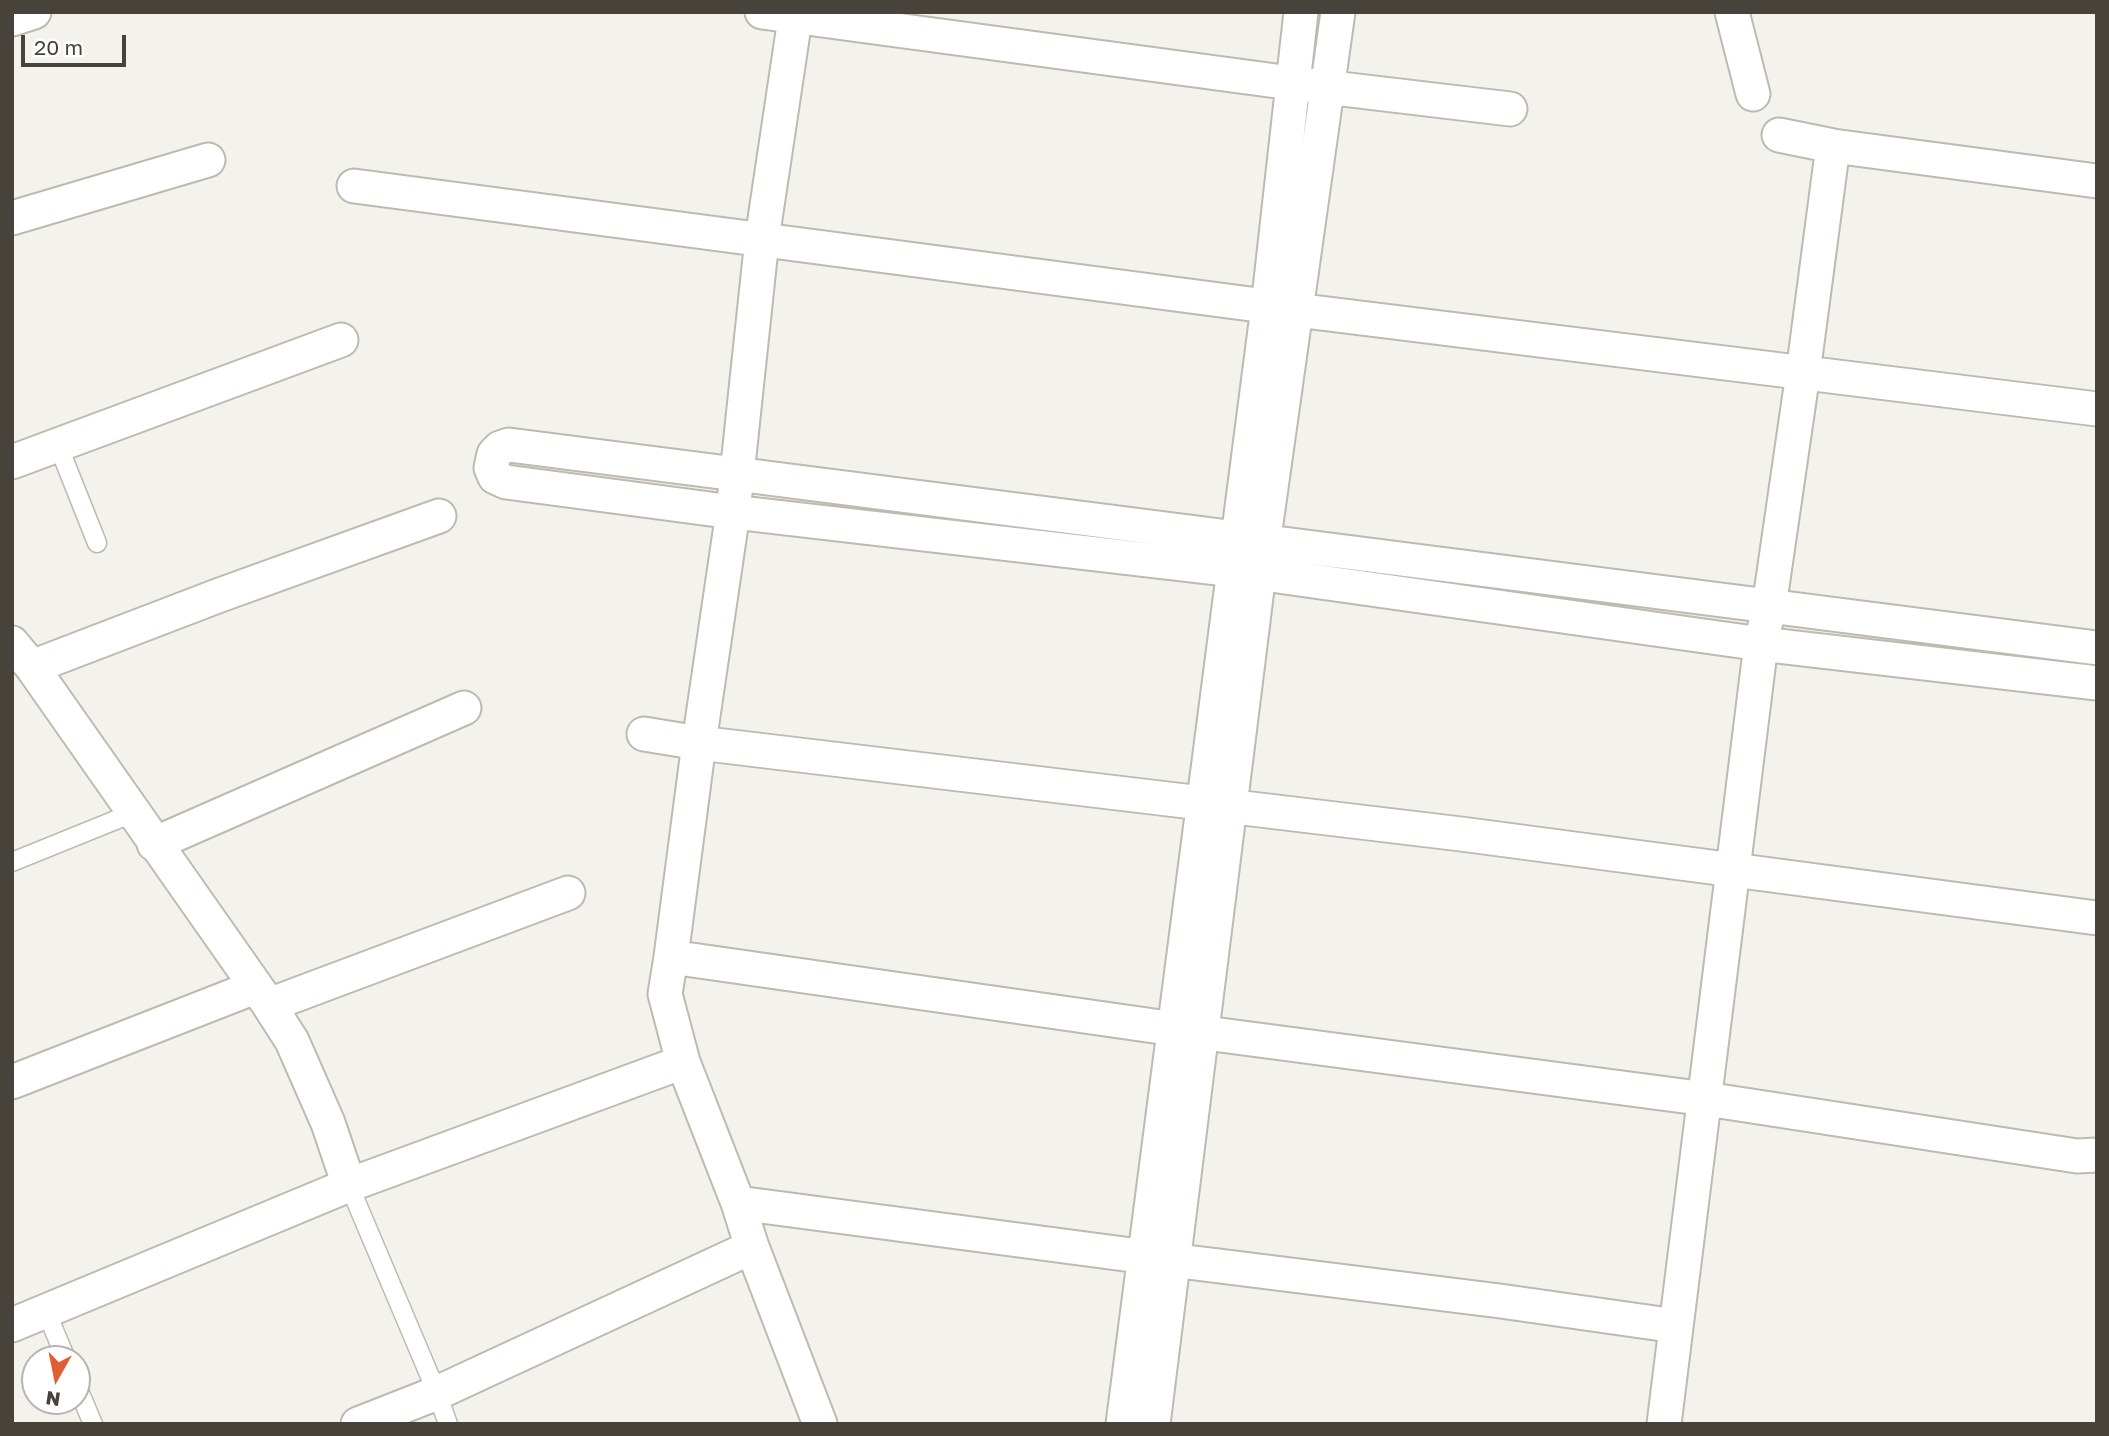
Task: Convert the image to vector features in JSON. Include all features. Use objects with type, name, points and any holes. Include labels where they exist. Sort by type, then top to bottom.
[{"type":"street","points":[[12,19],[34,12]]},
{"type":"street","points":[[762,12],[1327,88],[1510,109]]},
{"type":"street","points":[[1282,309],[1291,83],[1301,12]]},
{"type":"street","points":[[1153,1424],[1160,1259],[1249,556],[1282,309],[1327,88],[1338,12]]},
{"type":"street","points":[[1732,12],[1753,94]]},
{"type":"street","points":[[795,15],[762,239],[733,512],[665,994],[683,1062],[820,1424]]},
{"type":"street","points":[[1779,135],[1833,146],[2097,181]]},
{"type":"street","points":[[1664,1424],[1762,644],[1803,373],[1833,146]]},
{"type":"street","points":[[12,218],[208,160]]},
{"type":"street","points":[[354,186],[1282,309],[2097,410]]},
{"type":"street","points":[[12,462],[341,340]]},
{"type":"street","points":[[2097,648],[1769,607],[1249,556],[733,512],[506,482],[495,478],[491,468],[494,454],[509,445],[737,475],[1249,556],[1762,644],[2097,683]]},
{"type":"street","points":[[349,1185],[323,1111],[292,1041],[22,655],[220,595],[439,516]]},
{"type":"street","points":[[154,844],[464,708]]},
{"type":"street","points":[[644,734],[699,743],[1461,834],[2097,918]]},
{"type":"street","points":[[12,1082],[568,893]]},
{"type":"street","points":[[671,957],[1706,1099],[2077,1156],[2097,1155]]},
{"type":"street","points":[[12,1325],[349,1185],[683,1062]]},
{"type":"street","points":[[738,1203],[1676,1326]]},
{"type":"street","points":[[358,1424],[443,1409],[752,1247]]},
{"type":"street","points":[[1123,1424],[1160,1259]]},
{"type":"lane","points":[[58,445],[97,543]]},
{"type":"lane","points":[[12,862],[133,813]]},
{"type":"lane","points":[[349,1185],[443,1409]]},
{"type":"lane","points":[[46,1311],[60,1345]]}]
